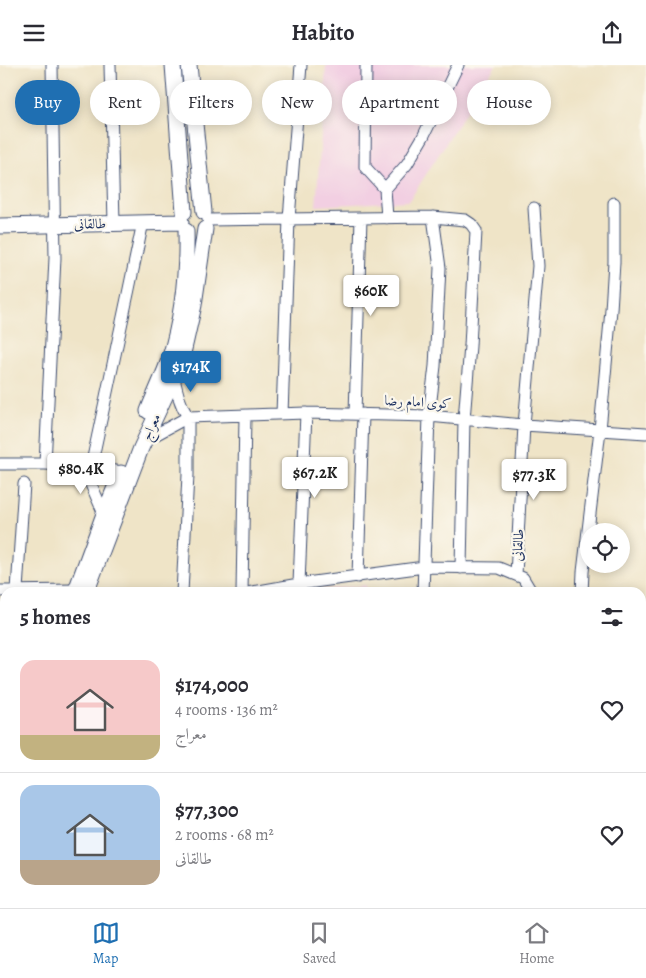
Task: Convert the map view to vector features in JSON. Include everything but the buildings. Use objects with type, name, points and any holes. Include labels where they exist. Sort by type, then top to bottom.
[{"type":"main road","name":"معراج","points":[[81,587],[104,514],[169,359],[180,324],[187,253],[183,221],[173,65]]},
{"type":"main road","name":"معراج","points":[[81,587],[144,441],[181,362],[194,305],[206,220],[189,65]]},
{"type":"main road","points":[[196,207],[206,220],[202,232],[194,234],[183,221],[188,209],[196,207]]},
{"type":"main road","name":"طالقانی","points":[[0,226],[183,221]]},
{"type":"street","points":[[45,464],[55,258],[52,65]]},
{"type":"street","points":[[110,65],[114,223]]},
{"type":"street","points":[[282,414],[289,219],[301,65]]},
{"type":"street","points":[[366,65],[364,167],[386,189]]},
{"type":"street","points":[[387,218],[386,189],[407,164],[423,137],[458,65]]},
{"type":"street","points":[[582,587],[600,430],[614,271],[614,203]]},
{"type":"street","name":"طالقانی","points":[[516,575],[524,425],[538,265],[534,208]]},
{"type":"street","points":[[206,220],[433,217],[465,220],[471,224],[476,231],[464,420],[461,568]]},
{"type":"street","points":[[423,587],[429,415],[435,366],[440,268],[433,217]]},
{"type":"street","points":[[358,577],[361,218]]},
{"type":"street","points":[[104,514],[87,466],[130,289],[142,223]]},
{"type":"street","points":[[174,378],[178,396],[188,417],[188,475],[182,587]]},
{"type":"street","points":[[299,584],[306,413]]},
{"type":"street","name":"کوی امام رضا","points":[[188,417],[306,413],[429,415],[524,425],[646,433]]},
{"type":"street","points":[[242,587],[245,416]]},
{"type":"street","points":[[144,441],[188,417]]},
{"type":"street","points":[[0,464],[87,466],[122,472]]},
{"type":"street","points":[[17,587],[24,484]]},
{"type":"street","points":[[282,587],[424,567],[499,568],[523,578],[528,587]]},
{"type":"shaded area","points":[[326,65],[496,65],[486,80],[467,80],[467,110],[409,201],[316,206],[322,125],[332,125],[332,80],[325,80]]},
{"type":"shaded area","points":[[366,585],[366,587],[346,587]]}]
